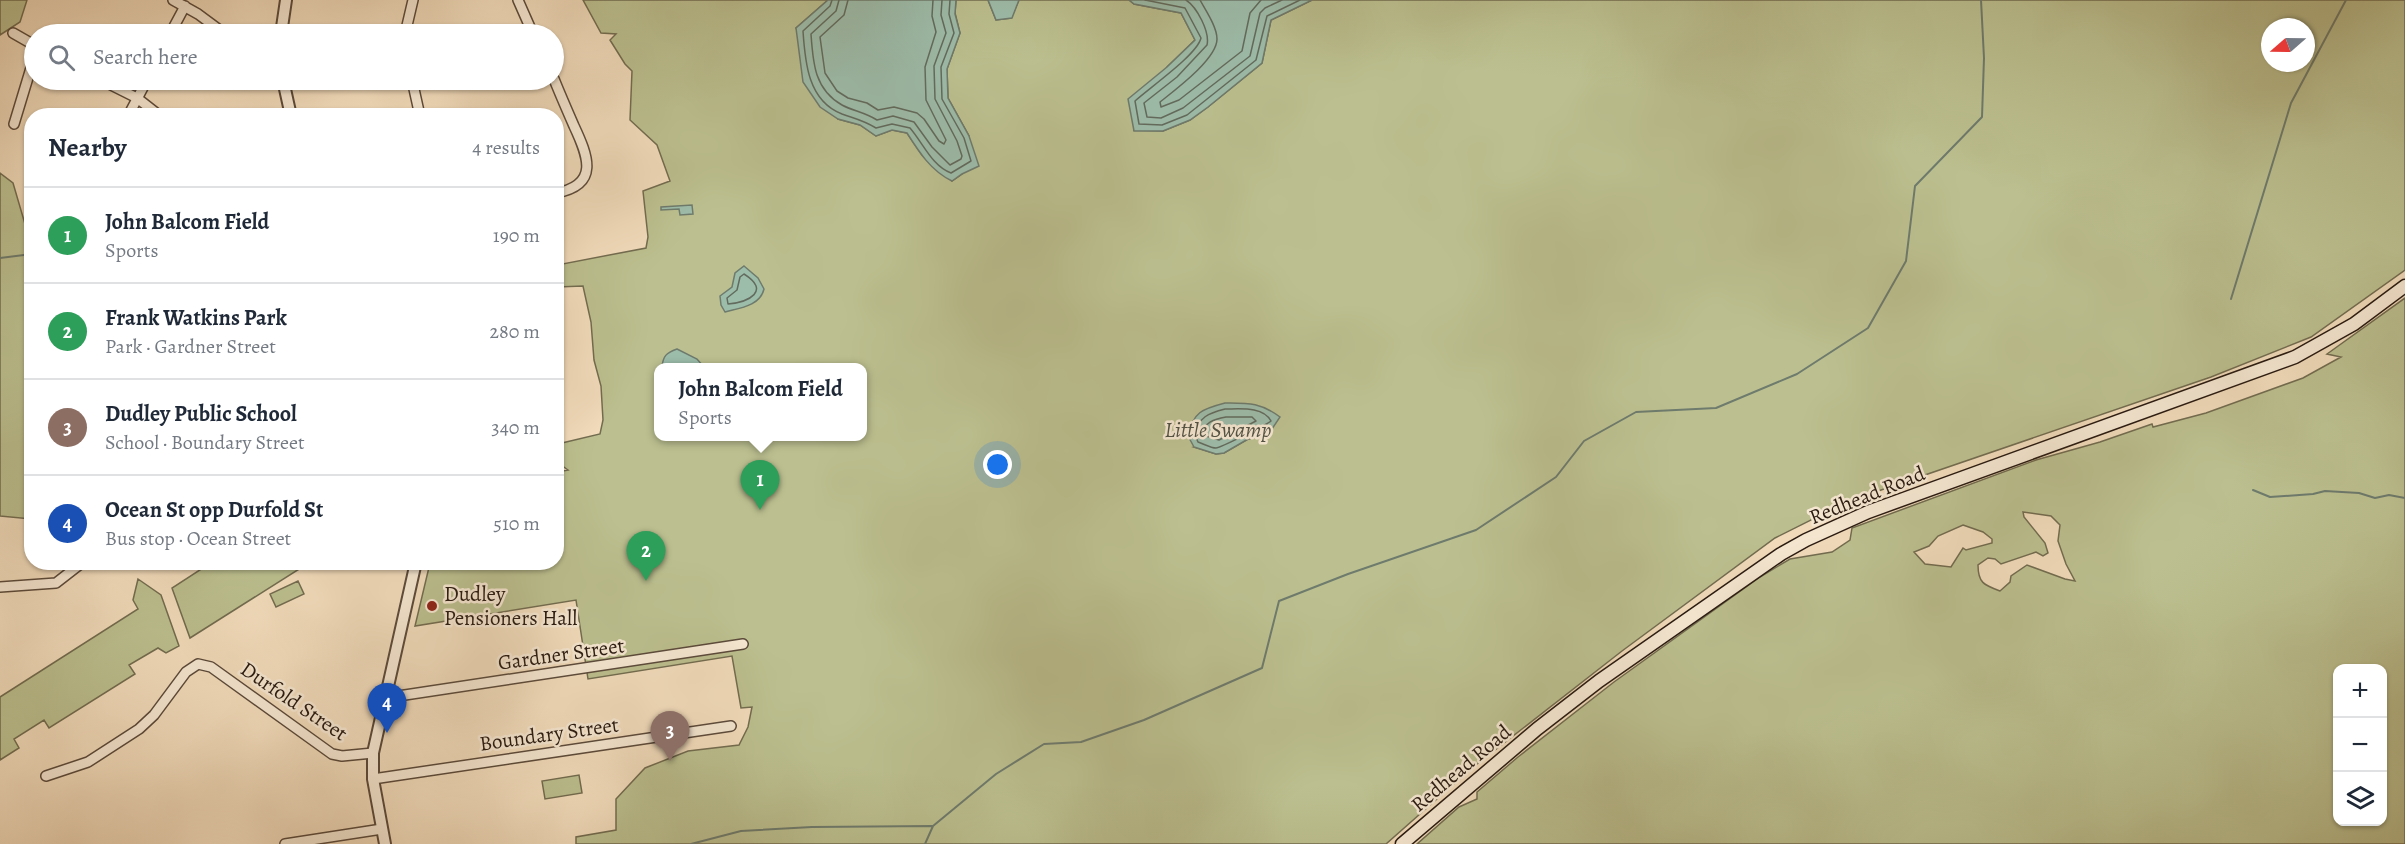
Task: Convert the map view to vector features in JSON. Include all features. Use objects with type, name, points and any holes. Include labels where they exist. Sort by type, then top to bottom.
[{"type":"main road","name":"Redhead Road","points":[[1402,844],[1538,729],[1599,681],[1781,554],[1806,540],[1868,512],[2295,357],[2354,324],[2405,286]]},
{"type":"street","points":[[173,0],[211,24]]},
{"type":"street","points":[[283,24],[286,0]]},
{"type":"street","points":[[406,24],[413,0]]},
{"type":"street","points":[[518,0],[529,24]]},
{"type":"street","points":[[176,24],[185,6]]},
{"type":"street","points":[[13,33],[24,39]]},
{"type":"street","points":[[14,124],[24,90]]},
{"type":"street","points":[[121,90],[150,108]]},
{"type":"street","points":[[132,108],[141,90]]},
{"type":"street","points":[[286,90],[289,108]]},
{"type":"street","points":[[414,90],[418,108]]},
{"type":"street","points":[[559,90],[586,152],[588,167],[579,185],[564,191]]},
{"type":"street","points":[[0,587],[56,583],[73,570]]},
{"type":"street","points":[[385,844],[373,779],[373,753],[414,570]]},
{"type":"street","name":"Gardner Street","points":[[385,698],[743,644]]},
{"type":"street","name":"Durfold Street","points":[[46,776],[88,762],[139,729],[154,715],[186,672],[198,664],[212,667],[332,754],[342,756],[373,753]]},
{"type":"street","name":"Boundary Street","points":[[373,779],[731,726]]},
{"type":"street","points":[[285,844],[382,830]]},
{"type":"shaded area","points":[[0,0],[27,0],[20,22],[0,35]]},
{"type":"shaded area","points":[[583,0],[828,0],[796,28],[838,119],[860,125],[876,136],[892,130],[907,133],[922,155],[952,181],[962,174],[969,136],[948,98],[947,69],[960,33],[955,13],[956,0],[988,0],[996,20],[1011,18],[1019,0],[1129,0],[1134,4],[1181,13],[1195,40],[1167,67],[1134,130],[1163,131],[1190,120],[1262,63],[1271,20],[1312,0],[2405,0],[2405,270],[2311,337],[2211,377],[1849,501],[1775,538],[1622,651],[1472,768],[1386,844],[576,844],[576,837],[616,830],[616,799],[645,768],[688,751],[739,745],[748,727],[752,707],[741,708],[732,656],[588,679],[576,600],[415,626],[428,570],[564,570],[564,471],[568,470],[564,467],[564,443],[600,434],[603,420],[601,386],[594,360],[591,322],[583,286],[564,287],[564,264],[646,248],[648,237],[643,191],[670,181],[657,145],[630,120],[632,71],[610,40],[616,34],[601,33]],"holes":[[[1272,429],[1261,436],[1248,439],[1224,453],[1216,454],[1194,447]]]},
{"type":"shaded area","points":[[0,173],[13,183],[24,221],[24,518],[0,516]]},
{"type":"shaded area","points":[[2405,298],[2405,844],[1417,844],[1459,807],[1477,799],[1477,792],[1614,682],[1760,577],[1790,559],[1832,552],[1850,540],[1852,528],[2036,460],[2152,424],[2153,427],[2206,413],[2303,378],[2341,357],[2327,354]],"holes":[[[2023,512],[2051,516],[2060,525],[2058,541],[2075,581],[2027,565],[2011,576],[2010,582],[2000,591],[1981,580],[1978,565],[1988,558],[1995,559],[2001,564],[2036,552],[2043,556],[2048,553],[2045,543],[2024,517]],[[1963,525],[1983,532],[1992,539],[1992,543],[1966,550],[1963,548],[1951,567],[1925,564],[1914,552],[1929,546],[1938,536]]]},
{"type":"shaded area","points":[[200,570],[298,570],[190,638],[172,588]]},
{"type":"shaded area","points":[[138,579],[161,595],[179,646],[166,653],[158,648],[129,665],[135,674],[49,728],[44,720],[14,739],[19,748],[0,760],[0,697],[138,609],[133,600]]},
{"type":"shaded area","points":[[298,581],[304,594],[276,607],[270,594]]},
{"type":"shaded area","points":[[579,775],[582,793],[545,799],[542,781]]},
{"type":"water","points":[[828,0],[956,0],[955,14],[960,33],[947,69],[948,98],[969,136],[979,166],[952,181],[932,166],[907,133],[892,130],[876,136],[860,125],[838,119],[820,107],[803,82],[796,28]]},
{"type":"water","points":[[988,0],[1019,0],[1012,18],[996,20]]},
{"type":"water","points":[[1129,0],[1312,0],[1271,20],[1262,63],[1208,107],[1190,120],[1163,131],[1134,131],[1128,99],[1195,40],[1181,13],[1134,4]]},
{"type":"water","points":[[692,205],[693,214],[680,215],[679,209],[661,210],[661,207]]},
{"type":"water","points":[[744,266],[758,278],[764,289],[762,295],[754,303],[725,312],[720,296],[732,287],[735,273]]},
{"type":"water","points":[[677,349],[700,363],[663,363],[670,352]]},
{"type":"water","name":"Little Swamp","points":[[1225,403],[1254,404],[1280,417],[1272,429],[1224,453],[1216,454],[1194,447],[1188,436],[1196,417],[1210,407]]},
{"type":"waterway","points":[[925,844],[933,826],[996,774],[1044,744],[1081,742],[1144,720],[1262,668],[1279,601],[1348,574],[1476,530],[1556,477],[1584,441],[1636,412],[1716,408],[1797,374],[1868,328],[1906,261],[1915,186],[1982,117],[1984,58],[1981,0]]},
{"type":"waterway","points":[[2231,299],[2291,103],[2346,0]]},
{"type":"waterway","points":[[0,258],[24,255]]},
{"type":"waterway","points":[[2253,490],[2270,497],[2325,491],[2359,493],[2375,498],[2389,495],[2405,498]]},
{"type":"waterway","points":[[691,844],[741,831],[812,827],[932,826]]},
{"type":"place","name":"John Balcom Field","points":[[760,510]]},
{"type":"place","name":"Frank Watkins Park","points":[[646,581]]},
{"type":"place","name":"Dudley Pensioners Hall","points":[[432,606]]},
{"type":"place","name":"Ocean St opp Durfold St","points":[[387,733]]},
{"type":"place","name":"Dudley Public School","points":[[670,761]]}]
